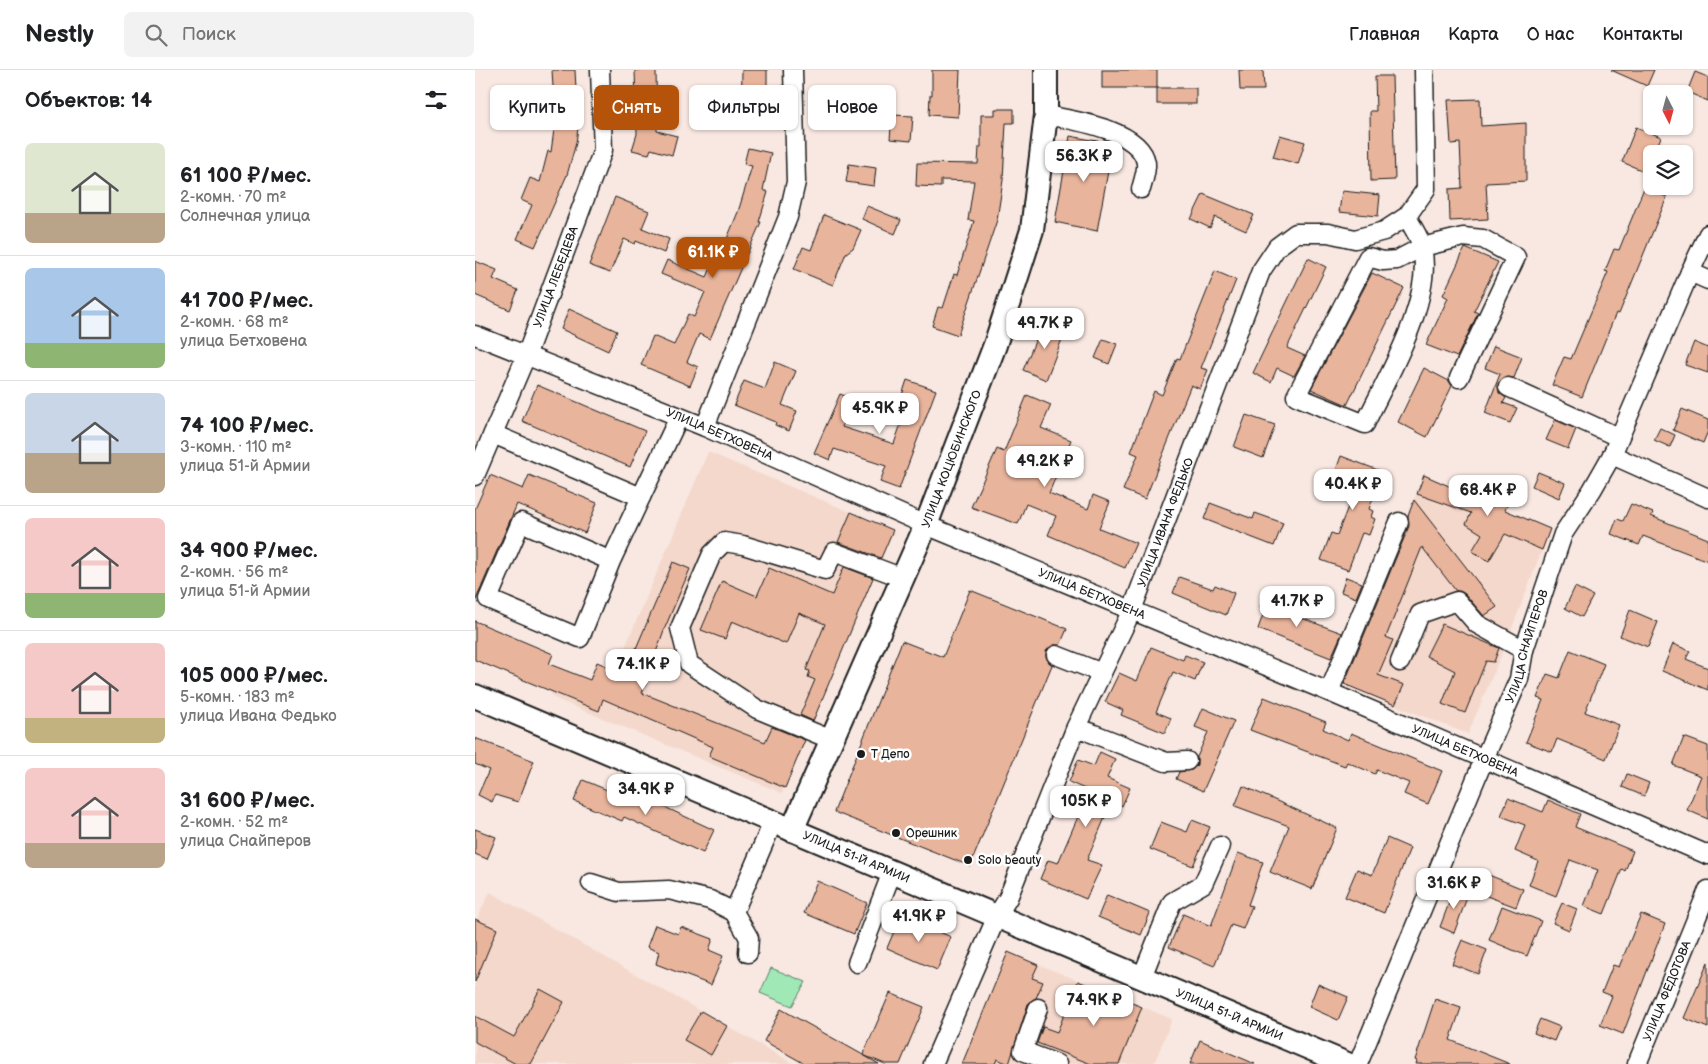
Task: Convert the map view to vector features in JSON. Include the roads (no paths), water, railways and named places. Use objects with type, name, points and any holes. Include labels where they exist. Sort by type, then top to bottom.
[{"type":"main road","name":"УЛИЦА КОЦЮБИНСКОГО","points":[[783,826],[832,740],[926,525],[995,345],[1032,230],[1046,115],[1046,70]]},
{"type":"main road","name":"УЛИЦА 51-Й АРМИИ","points":[[475,696],[1347,1064]]},
{"type":"street","name":"УЛИЦА ЛЕБЕДЕВА","points":[[475,476],[526,356],[603,150],[600,70]]},
{"type":"street","points":[[705,427],[788,217],[795,182],[793,70]]},
{"type":"street","name":"УЛИЦА ИВАНА ФЕДЬКО","points":[[933,1064],[997,916],[1008,898],[1076,727],[1132,610],[1261,271],[1277,247],[1296,234],[1328,233],[1355,239],[1384,232],[1407,216],[1426,189],[1424,70]]},
{"type":"street","points":[[1046,115],[1074,120],[1128,137],[1141,149],[1147,164],[1141,190]]},
{"type":"street","points":[[1407,216],[1422,246],[1423,285],[1413,320],[1365,424],[1296,396],[1368,257],[1383,261],[1397,260],[1422,246],[1463,237],[1483,239],[1516,257],[1459,378]]},
{"type":"street","name":"УЛИЦА СНАЙПЕРОВ","points":[[1358,1064],[1519,679],[1524,650],[1563,534],[1592,490],[1612,454],[1708,234]]},
{"type":"street","points":[[1690,272],[1708,280]]},
{"type":"street","name":"УЛИЦА БЕТХОВЕНА","points":[[475,335],[705,427],[926,525],[1329,692],[1708,855]]},
{"type":"street","points":[[1508,387],[1618,437]]},
{"type":"street","points":[[611,561],[521,522],[488,599],[580,638],[611,561],[679,417]]},
{"type":"street","points":[[493,434],[641,498]]},
{"type":"street","points":[[1612,454],[1708,498]]},
{"type":"street","points":[[1329,692],[1399,522]]},
{"type":"street","points":[[832,740],[757,709],[689,664],[680,628],[712,554],[724,542],[743,545],[825,570],[835,552],[903,578]]},
{"type":"street","points":[[1401,662],[1420,614],[1457,601],[1477,624],[1524,650]]},
{"type":"street","points":[[1057,655],[1102,672]]},
{"type":"street","points":[[1076,727],[1166,762],[1187,761]]},
{"type":"street","points":[[734,912],[783,826]]},
{"type":"street","points":[[1142,977],[1172,902],[1203,884],[1220,846]]},
{"type":"street","points":[[857,963],[892,872]]},
{"type":"street","points":[[591,883],[619,892],[669,890],[710,900],[734,912],[749,938],[747,953]]},
{"type":"street","name":"УЛИЦА ФЕДОТОВА","points":[[1637,1064],[1708,890]]},
{"type":"street","points":[[1038,1008],[1023,1051],[1057,1064]]},
{"type":"place","name":"Т Депо","points":[[861,754]]},
{"type":"place","name":"Орешник","points":[[896,833]]},
{"type":"place","name":"Solo beauty","points":[[968,860]]}]
